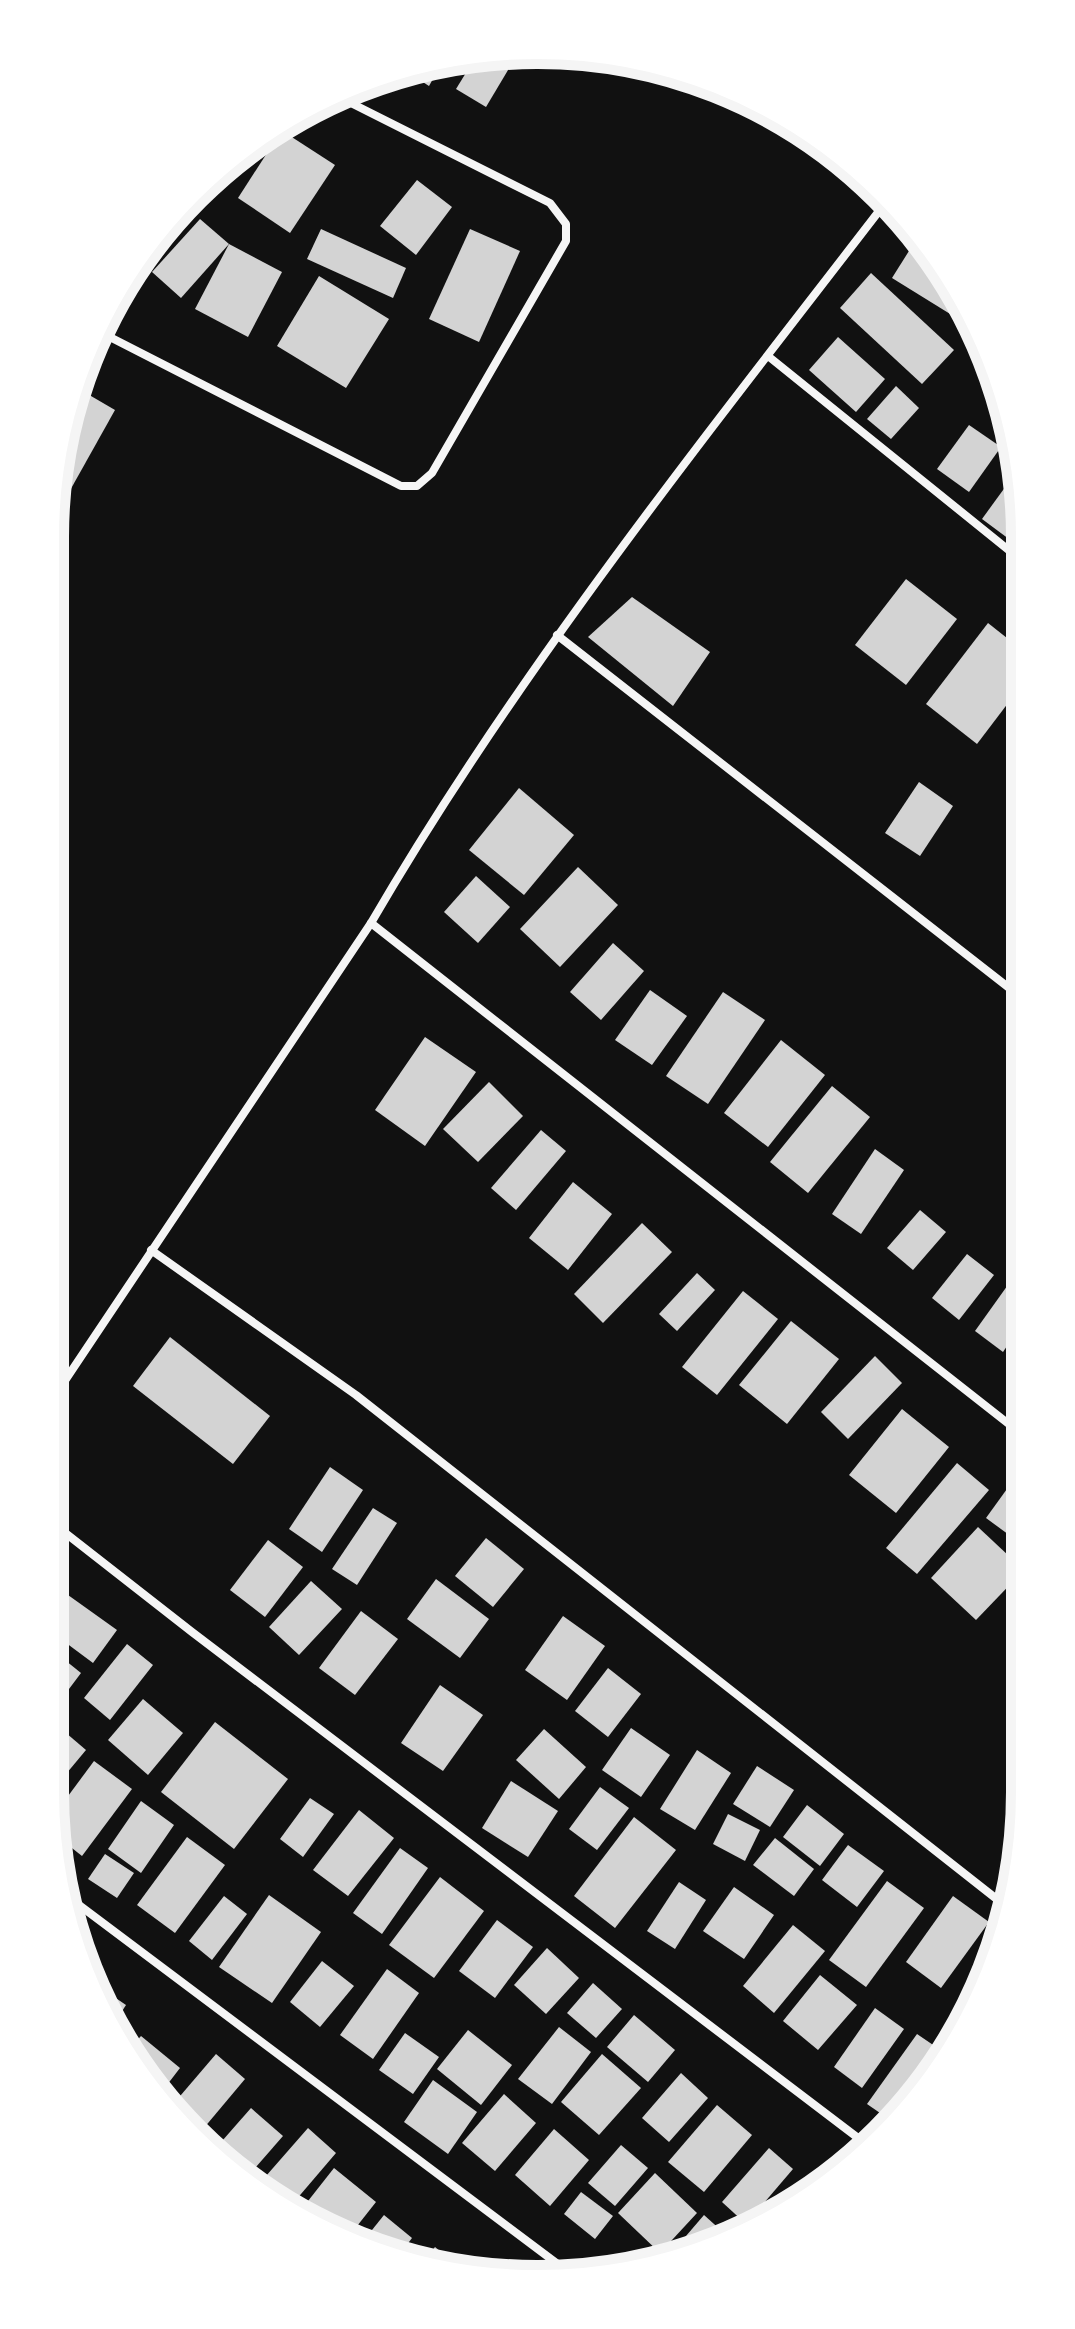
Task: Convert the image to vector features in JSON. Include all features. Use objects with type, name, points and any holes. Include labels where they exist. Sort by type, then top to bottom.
[{"type":"street","points":[[109,337],[401,486],[417,486],[432,473],[566,241],[566,224],[550,203],[350,103]]},
{"type":"street","points":[[64,1382],[371,923],[413,852],[557,635],[879,211]]},
{"type":"street","points":[[768,356],[1011,552]]},
{"type":"street","points":[[557,635],[1011,989]]},
{"type":"street","points":[[371,923],[1011,1426]]},
{"type":"street","points":[[151,1250],[356,1395],[998,1900]]},
{"type":"street","points":[[64,1532],[859,2139]]},
{"type":"street","points":[[78,1904],[558,2264]]},
{"type":"building","points":[[511,65],[486,107],[456,89],[468,69]]},
{"type":"building","points":[[435,75],[429,86],[418,79]]},
{"type":"building","points":[[288,135],[335,165],[290,233],[238,198],[272,146]]},
{"type":"building","points":[[417,180],[452,207],[416,255],[380,226]]},
{"type":"building","points":[[200,219],[229,244],[181,298],[152,272]]},
{"type":"building","points":[[321,229],[406,268],[393,298],[307,259]]},
{"type":"building","points":[[470,229],[520,251],[479,342],[429,319]]},
{"type":"building","points":[[229,244],[282,272],[248,337],[195,309]]},
{"type":"building","points":[[911,247],[957,318],[892,278]]},
{"type":"building","points":[[871,273],[954,350],[922,384],[840,308]]},
{"type":"building","points":[[319,276],[389,319],[346,388],[277,346]]},
{"type":"building","points":[[838,337],[885,379],[856,412],[809,370]]},
{"type":"building","points":[[896,386],[919,408],[891,439],[867,419]]},
{"type":"building","points":[[86,393],[115,410],[68,494],[73,445]]},
{"type":"building","points":[[969,425],[1001,447],[969,492],[937,469]]},
{"type":"building","points":[[1008,484],[1011,541],[982,519]]},
{"type":"building","points":[[906,579],[957,619],[906,685],[855,645]]},
{"type":"building","points":[[632,597],[710,652],[673,706],[588,637]]},
{"type":"building","points":[[988,623],[1011,641],[1011,699],[977,744],[926,704]]},
{"type":"building","points":[[919,782],[953,806],[920,856],[885,833]]},
{"type":"building","points":[[519,788],[574,835],[524,895],[469,850]]},
{"type":"building","points":[[578,867],[618,905],[560,967],[520,929]]},
{"type":"building","points":[[476,876],[510,907],[478,943],[444,912]]},
{"type":"building","points":[[613,943],[644,971],[601,1020],[570,992]]},
{"type":"building","points":[[650,990],[687,1016],[652,1065],[615,1040]]},
{"type":"building","points":[[723,992],[765,1020],[708,1104],[666,1076]]},
{"type":"building","points":[[425,1037],[476,1072],[425,1146],[375,1110]]},
{"type":"building","points":[[781,1040],[825,1075],[768,1147],[724,1113]]},
{"type":"building","points":[[489,1082],[523,1116],[478,1162],[443,1129]]},
{"type":"building","points":[[832,1086],[870,1117],[808,1193],[770,1162]]},
{"type":"building","points":[[541,1130],[566,1151],[516,1210],[491,1188]]},
{"type":"building","points":[[875,1149],[904,1170],[861,1234],[832,1214]]},
{"type":"building","points":[[573,1182],[612,1214],[568,1270],[529,1238]]},
{"type":"building","points":[[920,1210],[946,1232],[913,1270],[887,1248]]},
{"type":"building","points":[[642,1223],[672,1252],[603,1323],[574,1294]]},
{"type":"building","points":[[967,1254],[994,1275],[959,1320],[932,1298]]},
{"type":"building","points":[[697,1273],[715,1290],[677,1331],[659,1314]]},
{"type":"building","points":[[1011,1283],[1011,1340],[1003,1352],[975,1331]]},
{"type":"building","points":[[743,1291],[778,1319],[717,1395],[682,1367]]},
{"type":"building","points":[[791,1321],[839,1359],[787,1424],[739,1385]]},
{"type":"building","points":[[170,1337],[270,1416],[233,1464],[133,1386]]},
{"type":"building","points":[[875,1356],[902,1383],[848,1439],[821,1412]]},
{"type":"building","points":[[902,1409],[949,1447],[896,1513],[849,1475]]},
{"type":"building","points":[[957,1463],[989,1490],[917,1574],[886,1548]]},
{"type":"building","points":[[330,1467],[363,1490],[322,1552],[289,1529]]},
{"type":"building","points":[[1011,1483],[1011,1536],[986,1518]]},
{"type":"building","points":[[373,1508],[397,1523],[357,1585],[332,1569]]},
{"type":"building","points":[[978,1527],[1011,1558],[1011,1584],[976,1620],[931,1578]]},
{"type":"building","points":[[486,1538],[524,1569],[493,1607],[455,1576]]},
{"type":"building","points":[[268,1540],[303,1567],[265,1617],[230,1590]]},
{"type":"building","points":[[436,1579],[489,1619],[460,1658],[407,1619]]},
{"type":"building","points":[[311,1581],[342,1609],[299,1655],[269,1627]]},
{"type":"building","points":[[68,1595],[117,1630],[93,1663],[64,1641],[64,1601]]},
{"type":"building","points":[[361,1611],[398,1639],[355,1695],[319,1668]]},
{"type":"building","points":[[563,1616],[605,1646],[567,1700],[525,1670]]},
{"type":"building","points":[[127,1644],[153,1665],[110,1720],[84,1698]]},
{"type":"building","points":[[64,1659],[81,1673],[64,1696]]},
{"type":"building","points":[[608,1668],[641,1694],[608,1737],[575,1711]]},
{"type":"building","points":[[440,1685],[483,1715],[443,1771],[401,1743]]},
{"type":"building","points":[[143,1699],[183,1733],[148,1775],[108,1740]]},
{"type":"building","points":[[215,1722],[288,1779],[234,1849],[161,1792]]},
{"type":"building","points":[[631,1728],[670,1755],[641,1797],[602,1770]]},
{"type":"building","points":[[544,1729],[586,1767],[559,1799],[516,1760]]},
{"type":"building","points":[[64,1731],[86,1750],[64,1776]]},
{"type":"building","points":[[697,1750],[731,1773],[695,1830],[660,1809]]},
{"type":"building","points":[[94,1761],[132,1789],[82,1856],[67,1844],[64,1801]]},
{"type":"building","points":[[757,1766],[794,1790],[770,1827],[733,1804]]},
{"type":"building","points":[[511,1781],[558,1811],[528,1857],[482,1828]]},
{"type":"building","points":[[600,1787],[629,1808],[597,1850],[569,1829]]},
{"type":"building","points":[[310,1798],[334,1814],[303,1857],[280,1839]]},
{"type":"building","points":[[141,1801],[174,1825],[141,1873],[108,1849]]},
{"type":"building","points":[[807,1805],[844,1834],[820,1866],[783,1837]]},
{"type":"building","points":[[359,1810],[394,1838],[348,1896],[313,1870]]},
{"type":"building","points":[[728,1814],[760,1830],[745,1861],[713,1844]]},
{"type":"building","points":[[634,1817],[676,1850],[615,1928],[574,1896]]},
{"type":"building","points":[[187,1837],[225,1865],[175,1933],[137,1905]]},
{"type":"building","points":[[775,1838],[814,1869],[794,1896],[753,1865]]},
{"type":"building","points":[[848,1845],[884,1871],[857,1907],[822,1880]]},
{"type":"building","points":[[400,1848],[428,1868],[382,1934],[353,1913]]},
{"type":"building","points":[[105,1854],[134,1873],[117,1898],[88,1879]]},
{"type":"building","points":[[440,1877],[484,1911],[434,1978],[389,1945]]},
{"type":"building","points":[[887,1881],[924,1908],[866,1987],[829,1960]]},
{"type":"building","points":[[679,1882],[706,1900],[675,1949],[647,1931]]},
{"type":"building","points":[[734,1887],[774,1915],[744,1959],[703,1931]]},
{"type":"building","points":[[269,1895],[321,1932],[272,2003],[219,1967]]},
{"type":"building","points":[[224,1896],[247,1914],[212,1960],[189,1941]]},
{"type":"building","points":[[953,1896],[989,1922],[941,1988],[906,1962]]},
{"type":"building","points":[[497,1920],[533,1947],[495,1998],[459,1971]]},
{"type":"building","points":[[793,1925],[825,1951],[774,2013],[743,1986]]},
{"type":"building","points":[[547,1948],[579,1978],[546,2014],[514,1985]]},
{"type":"building","points":[[322,1961],[354,1986],[320,2027],[290,2002]]},
{"type":"building","points":[[387,1969],[419,1993],[373,2059],[340,2035]]},
{"type":"building","points":[[820,1975],[857,2005],[818,2050],[783,2021]]},
{"type":"building","points":[[593,1983],[622,2009],[596,2038],[567,2013]]},
{"type":"building","points":[[110,1994],[126,2005],[120,2014]]},
{"type":"building","points":[[875,2008],[904,2029],[862,2088],[834,2067]]},
{"type":"building","points":[[634,2015],[675,2050],[648,2082],[607,2047]]},
{"type":"building","points":[[559,2027],[591,2052],[552,2104],[518,2079]]},
{"type":"building","points":[[468,2030],[512,2065],[481,2105],[437,2069]]},
{"type":"building","points":[[405,2033],[439,2057],[413,2094],[379,2070]]},
{"type":"building","points":[[917,2034],[936,2047],[883,2115],[867,2104]]},
{"type":"building","points":[[141,2036],[180,2068],[167,2085],[144,2055],[136,2042]]},
{"type":"building","points":[[216,2054],[245,2079],[204,2127],[178,2099]]},
{"type":"building","points":[[602,2054],[641,2088],[599,2135],[561,2102]]},
{"type":"building","points":[[681,2073],[708,2098],[669,2142],[642,2118]]},
{"type":"building","points":[[433,2080],[477,2112],[448,2154],[404,2122]]},
{"type":"building","points":[[504,2094],[536,2123],[495,2171],[462,2143]]},
{"type":"building","points":[[717,2105],[752,2135],[704,2192],[668,2162]]},
{"type":"building","points":[[251,2108],[283,2136],[253,2170],[221,2143]]},
{"type":"building","points":[[308,2128],[336,2153],[297,2199],[266,2176]]},
{"type":"building","points":[[554,2129],[589,2160],[550,2206],[515,2175]]},
{"type":"building","points":[[621,2145],[648,2168],[615,2206],[588,2183]]},
{"type":"building","points":[[769,2148],[793,2169],[757,2211],[747,2216],[741,2219],[722,2202]]},
{"type":"building","points":[[334,2168],[376,2202],[355,2229],[305,2204]]},
{"type":"building","points":[[655,2173],[697,2213],[665,2247],[657,2250],[618,2213]]},
{"type":"building","points":[[581,2192],[613,2216],[595,2239],[564,2214]]},
{"type":"building","points":[[384,2215],[412,2238],[406,2246],[369,2234]]},
{"type":"building","points":[[704,2215],[719,2229],[690,2240],[680,2243]]},
{"type":"building","points":[[435,2247],[446,2256],[445,2256],[431,2253]]}]
